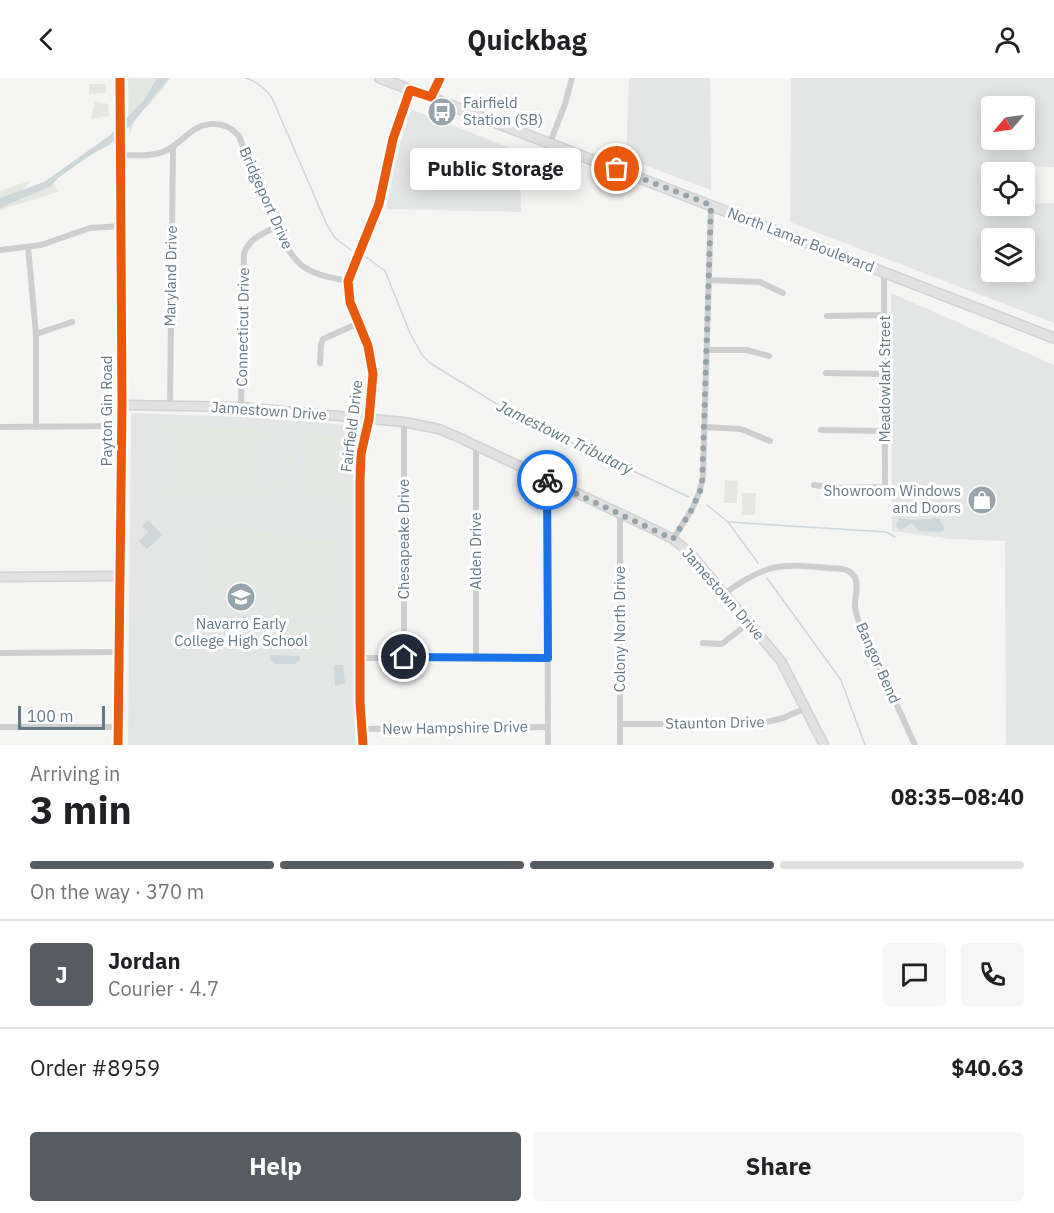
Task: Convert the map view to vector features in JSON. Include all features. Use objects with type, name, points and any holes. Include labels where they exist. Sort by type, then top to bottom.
[{"type":"main road","name":"North Lamar Boulevard","points":[[380,78],[1054,338]]},
{"type":"street","name":"Payton Gin Road","points":[[118,745],[122,426],[120,78]]},
{"type":"street","points":[[431,97],[440,78]]},
{"type":"street","points":[[550,143],[566,104],[572,78]]},
{"type":"street","points":[[348,281],[379,204],[393,139],[410,90]]},
{"type":"street","name":"Bridgeport Drive","points":[[121,151],[155,154],[173,147],[187,133],[200,126],[226,125],[238,136],[276,227],[290,254],[302,266],[314,273],[348,281]]},
{"type":"street","name":"Maryland Drive","points":[[170,406],[173,147]]},
{"type":"street","points":[[673,539],[691,511],[702,487],[711,205]]},
{"type":"street","points":[[0,250],[28,247],[57,240],[90,228],[122,226]]},
{"type":"street","name":"Connecticut Drive","points":[[241,407],[244,253],[255,237],[276,227]]},
{"type":"street","points":[[28,247],[36,334],[36,427]]},
{"type":"street","name":"Meadowlark Street","points":[[814,485],[835,488],[885,487],[884,271]]},
{"type":"street","points":[[709,280],[760,282],[783,292]]},
{"type":"street","name":"Fairfield Drive","points":[[348,281],[350,302],[373,364],[373,384],[369,419],[361,454],[360,480],[360,658],[363,745]]},
{"type":"street","points":[[826,316],[885,315]]},
{"type":"street","points":[[36,334],[72,322]]},
{"type":"street","points":[[320,363],[323,339],[359,323]]},
{"type":"street","points":[[707,350],[747,350],[769,356]]},
{"type":"street","points":[[826,373],[884,374]]},
{"type":"street","name":"Jamestown Drive","points":[[122,405],[241,407],[404,422],[439,429],[673,539],[689,552],[781,661],[824,745]]},
{"type":"street","name":"Chesapeake Drive","points":[[404,422],[404,657]]},
{"type":"street","points":[[0,427],[122,426]]},
{"type":"street","points":[[705,427],[741,429],[770,441]]},
{"type":"street","points":[[821,430],[884,431]]},
{"type":"street","name":"Alden Drive","points":[[476,446],[476,657]]},
{"type":"street","points":[[547,480],[548,745]]},
{"type":"street","name":"Colony North Drive","points":[[620,514],[620,745]]},
{"type":"street","name":"Bangor Bend","points":[[724,594],[748,577],[779,566],[843,568],[852,573],[857,582],[855,607],[859,622],[915,745]]},
{"type":"street","points":[[0,577],[120,576]]},
{"type":"street","points":[[703,643],[722,644],[748,623]]},
{"type":"street","points":[[0,653],[119,652]]},
{"type":"street","points":[[360,658],[548,658]]},
{"type":"street","name":"Staunton Drive","points":[[620,724],[759,724],[783,718],[806,708]]},
{"type":"street","points":[[0,727],[118,727]]},
{"type":"street","name":"New Hampshire Drive","points":[[362,729],[548,727]]},
{"type":"shaded area","points":[[128,78],[171,78],[152,102],[137,116],[129,136]]},
{"type":"shaded area","points":[[157,78],[169,78],[131,125],[109,145],[58,178],[51,186],[0,208],[0,198],[44,182],[109,136],[144,100]]},
{"type":"shaded area","points":[[629,78],[710,78],[711,190],[626,158]]},
{"type":"shaded area","points":[[791,78],[1054,78],[1054,167],[1035,166],[1035,162],[981,162],[981,216],[1035,216],[1035,204],[1054,203],[1054,323],[790,222]]},
{"type":"shaded area","points":[[89,84],[106,84],[106,93],[89,94]]},
{"type":"shaded area","points":[[95,101],[108,104],[109,116],[91,119]]},
{"type":"shaded area","points":[[411,109],[520,152],[521,212],[386,209],[399,147]]},
{"type":"shaded area","points":[[32,180],[21,191],[54,184],[58,192],[0,210],[0,191]]},
{"type":"shaded area","points":[[891,293],[1054,365],[1054,745],[1006,745],[1005,541],[952,539],[892,531]]},
{"type":"shaded area","name":"Navarro Early College High School","points":[[131,413],[269,418],[358,428],[354,454],[353,493],[353,681],[356,745],[128,745]]},
{"type":"shaded area","points":[[172,427],[259,428],[273,432],[283,439],[289,449],[292,460],[291,471],[286,481],[277,490],[264,495],[154,494],[154,488],[146,480],[139,461],[140,451],[145,442],[160,430]],"holes":[[[168,433],[268,436],[282,448],[286,464],[279,479],[263,489],[167,488],[156,483],[146,468],[144,459],[148,446],[160,436]]]},
{"type":"shaded area","points":[[169,434],[265,437],[263,488],[168,485]]},
{"type":"shaded area","points":[[305,435],[340,436],[340,473],[348,473],[348,507],[332,507],[332,497],[305,498]]},
{"type":"shaded area","points":[[725,480],[738,481],[737,503],[724,503]]},
{"type":"shaded area","points":[[742,493],[756,493],[755,515],[742,515]]},
{"type":"shaded area","points":[[899,518],[912,520],[939,518],[945,530],[941,532],[919,531],[912,523],[901,530],[896,526]]},
{"type":"shaded area","points":[[148,520],[162,535],[147,549],[139,541],[148,532],[142,526]]},
{"type":"shaded area","points":[[208,529],[284,533],[292,540],[334,540],[343,548],[342,618],[267,620],[262,614],[263,587],[211,588],[207,585]]},
{"type":"shaded area","points":[[272,625],[337,627],[336,653],[272,651]]},
{"type":"shaded area","points":[[270,655],[300,656],[300,660],[294,664],[275,664],[270,660]]},
{"type":"shaded area","points":[[334,665],[343,665],[345,683],[335,686]]},
{"type":"waterway","name":"Jamestown Tributary","points":[[246,78],[261,86],[272,98],[327,225],[335,238],[351,250]]},
{"type":"waterway","name":"Jamestown Tributary","points":[[366,257],[385,271],[410,333],[422,355],[430,363],[523,420],[689,497]]},
{"type":"waterway","name":"Jamestown Tributary","points":[[707,505],[728,522],[758,563]]},
{"type":"waterway","points":[[728,522],[886,532],[895,537]]},
{"type":"waterway","name":"Jamestown Tributary","points":[[767,578],[841,680],[865,745]]},
{"type":"cycle path","points":[[118,745],[122,405],[120,78]]},
{"type":"cycle path","points":[[363,745],[360,702],[360,480],[361,454],[369,419],[373,374],[368,346],[350,302],[348,281],[379,204],[393,139],[410,90],[431,97],[440,78]]},
{"type":"way so far","points":[[547,480],[673,539],[691,511],[702,487],[711,205],[617,169]]},
{"type":"place","name":"Fairfield Station (SB)","points":[[442,112]]},
{"type":"place","name":"Public Storage","points":[[617,169]]},
{"type":"place","name":"Showroom Windows and Doors","points":[[982,500]]},
{"type":"place","name":"Navarro Early College High School","points":[[241,597]]},
{"type":"route","points":[[404,657],[548,658],[547,480]]}]
